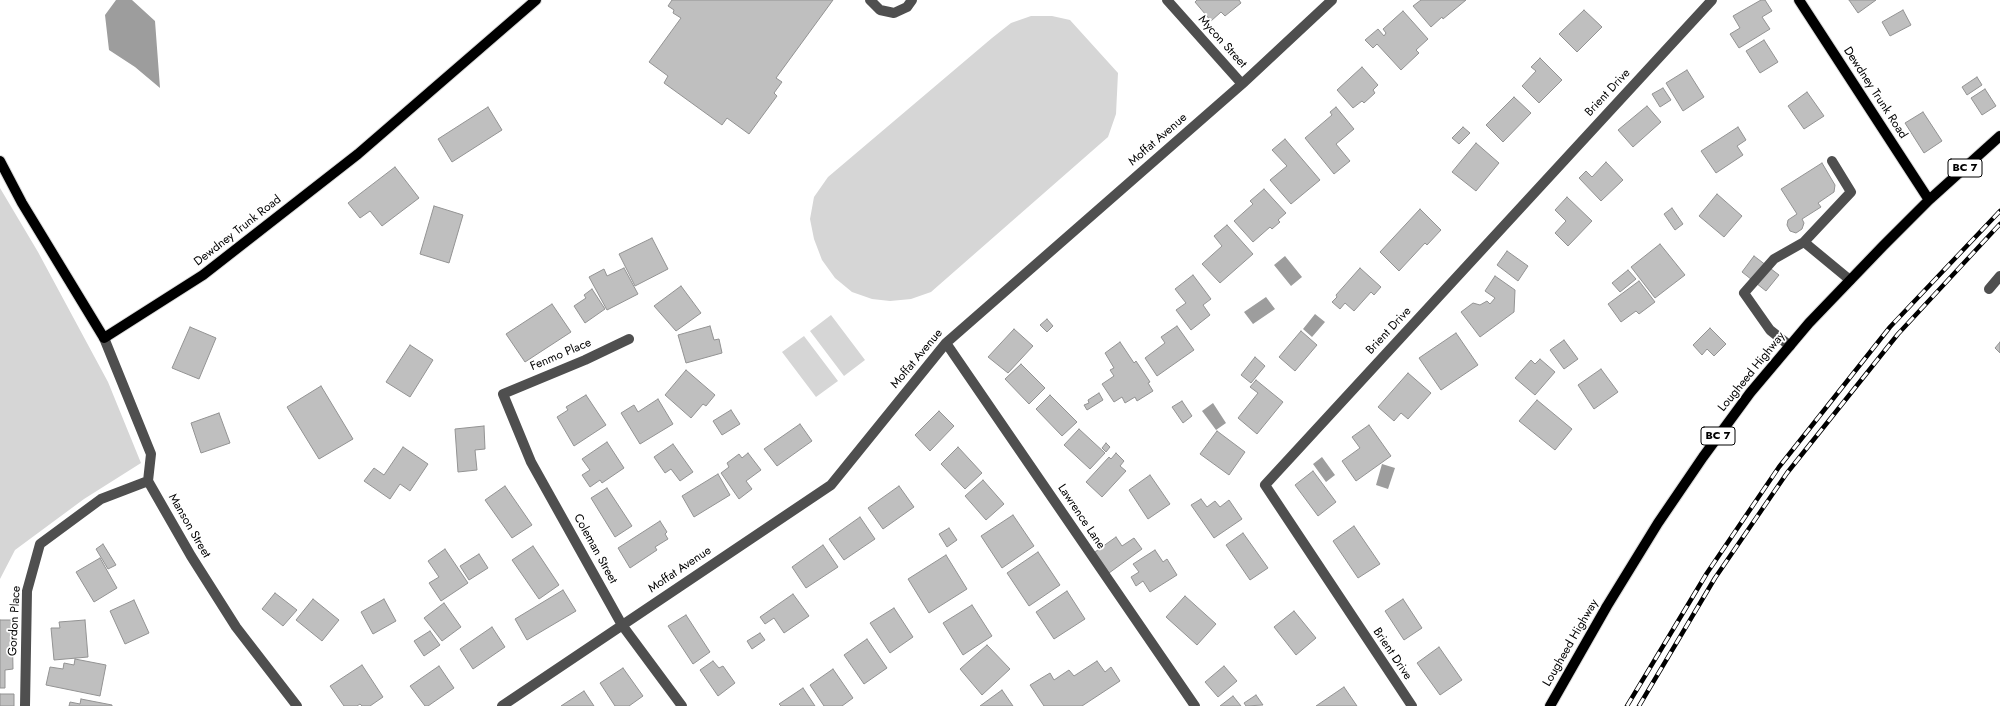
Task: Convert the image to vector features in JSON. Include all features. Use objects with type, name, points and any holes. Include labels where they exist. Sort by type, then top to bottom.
[{"type":"main road","name":"Dewdney Trunk Road","points":[[104,338],[203,275],[358,154],[536,0]]},
{"type":"main road","name":"Dewdney Trunk Road","points":[[1799,0],[1929,200]]},
{"type":"main road","name":"Lougheed Highway","points":[[1550,706],[1607,606],[1662,517],[1721,431],[1750,393],[1850,280],[1929,200],[2000,136]]},
{"type":"main road","points":[[0,161],[22,203],[104,338]]},
{"type":"street","points":[[870,0],[874,6],[887,13],[901,11],[912,0],[915,0]]},
{"type":"street","name":"Mycon Street","points":[[1167,0],[1242,84]]},
{"type":"street","name":"Moffat Avenue","points":[[502,706],[831,485],[946,343],[1242,84],[1332,0]]},
{"type":"street","name":"Brient Drive","points":[[1412,706],[1265,485],[1712,0]]},
{"type":"street","points":[[1790,346],[1770,330],[1744,293],[1774,259],[1804,242],[1851,192],[1832,161]]},
{"type":"street","points":[[1804,242],[1850,280]]},
{"type":"street","points":[[1989,289],[2000,276]]},
{"type":"street","points":[[104,338],[150,454],[148,481]]},
{"type":"street","name":"Fenmo Place","points":[[503,394],[585,360],[629,339]]},
{"type":"street","name":"Lawrence Lane","points":[[946,343],[1195,706]]},
{"type":"street","name":"Coleman Street","points":[[503,394],[531,462],[622,625],[682,706]]},
{"type":"street","name":"Gordon Place","points":[[25,706],[27,591],[40,544],[101,499],[148,481]]},
{"type":"street","name":"Manson Street","points":[[148,481],[191,556],[236,627],[297,706]]},
{"type":"shaded area","points":[[116,0],[132,0],[155,21],[160,88],[135,67],[109,50],[105,15]]},
{"type":"shaded area","points":[[1031,16],[1052,16],[1070,20],[1118,73],[1116,114],[1108,137],[931,292],[911,299],[890,301],[872,299],[852,292],[835,278],[822,260],[814,239],[810,219],[814,197],[828,177],[992,38],[1011,23]]},
{"type":"shaded area","points":[[0,188],[38,252],[108,382],[141,463],[84,499],[15,550],[0,579]]},
{"type":"shaded area","points":[[1285,256],[1302,277],[1291,286],[1274,265]]},
{"type":"shaded area","points":[[1266,297],[1275,309],[1253,324],[1244,312]]},
{"type":"shaded area","points":[[1315,314],[1325,322],[1312,337],[1303,329]]},
{"type":"shaded area","points":[[831,315],[865,360],[844,376],[810,331]]},
{"type":"shaded area","points":[[804,336],[838,381],[816,397],[782,352]]},
{"type":"shaded area","points":[[1213,403],[1226,423],[1216,430],[1202,411]]},
{"type":"shaded area","points":[[1322,457],[1335,475],[1326,482],[1313,464]]},
{"type":"shaded area","points":[[1382,464],[1395,468],[1388,489],[1376,485]]},
{"type":"building","points":[[672,0],[833,0],[776,78],[782,82],[774,93],[777,96],[749,134],[727,118],[722,125],[664,83],[668,76],[649,62],[681,18],[673,13],[674,10],[668,6]]},
{"type":"building","points":[[1197,0],[1239,0],[1241,3],[1225,16],[1221,12],[1211,21],[1195,2]]},
{"type":"building","points":[[1421,0],[1466,0],[1431,27],[1413,6]]},
{"type":"building","points":[[1761,0],[1765,0],[1772,11],[1762,17],[1770,29],[1739,48],[1730,34],[1740,28],[1733,16]]},
{"type":"building","points":[[1849,0],[1876,0],[1858,13]]},
{"type":"building","points":[[1584,10],[1602,27],[1577,52],[1559,34]]},
{"type":"building","points":[[1903,10],[1911,25],[1890,36],[1882,22]]},
{"type":"building","points":[[1403,11],[1428,39],[1416,50],[1419,53],[1401,70],[1377,44],[1373,48],[1365,40],[1378,29],[1384,36],[1386,33],[1383,29]]},
{"type":"building","points":[[1764,40],[1778,62],[1760,73],[1746,51]]},
{"type":"building","points":[[1540,58],[1562,80],[1539,103],[1522,86],[1536,71],[1531,67]]},
{"type":"building","points":[[1362,67],[1378,85],[1373,90],[1375,93],[1364,103],[1362,101],[1353,108],[1337,90]]},
{"type":"building","points":[[1687,70],[1704,97],[1683,111],[1666,83]]},
{"type":"building","points":[[1977,77],[1982,85],[1967,95],[1962,87]]},
{"type":"building","points":[[1663,88],[1671,100],[1660,107],[1652,94]]},
{"type":"building","points":[[1985,89],[1996,106],[1982,115],[1971,98]]},
{"type":"building","points":[[1807,92],[1824,116],[1804,129],[1788,106]]},
{"type":"building","points":[[1514,97],[1531,113],[1503,142],[1486,125]]},
{"type":"building","points":[[1647,106],[1661,122],[1633,147],[1618,130]]},
{"type":"building","points":[[488,107],[502,130],[452,162],[438,139]]},
{"type":"building","points":[[1336,107],[1354,129],[1336,144],[1350,161],[1334,174],[1305,138],[1332,115],[1330,112]]},
{"type":"building","points":[[1923,112],[1942,141],[1924,153],[1905,123]]},
{"type":"building","points":[[1463,127],[1470,133],[1459,144],[1452,138]]},
{"type":"building","points":[[1738,127],[1746,140],[1737,146],[1743,155],[1716,173],[1701,151]]},
{"type":"building","points":[[1285,139],[1320,180],[1291,204],[1270,180],[1287,166],[1272,150]]},
{"type":"building","points":[[1476,143],[1499,163],[1476,191],[1452,172]]},
{"type":"building","points":[[1606,162],[1623,180],[1601,201],[1579,178],[1586,171],[1592,177]]},
{"type":"building","points":[[1822,163],[1835,185],[1834,192],[1818,203],[1821,207],[1802,219],[1804,223],[1802,229],[1796,233],[1790,231],[1787,225],[1788,220],[1797,214],[1781,189]]},
{"type":"building","points":[[395,167],[419,198],[382,226],[370,211],[360,218],[348,203]]},
{"type":"building","points":[[1264,189],[1286,213],[1278,220],[1280,222],[1272,229],[1270,227],[1253,242],[1234,221],[1253,204],[1250,201]]},
{"type":"building","points":[[1717,194],[1742,216],[1724,237],[1699,216]]},
{"type":"building","points":[[1567,197],[1592,221],[1568,246],[1555,233],[1566,221],[1555,210]]},
{"type":"building","points":[[434,206],[463,215],[449,263],[420,254]]},
{"type":"building","points":[[1672,208],[1683,224],[1675,230],[1664,214]]},
{"type":"building","points":[[1420,209],[1441,230],[1427,245],[1425,243],[1399,271],[1380,252]]},
{"type":"building","points":[[1227,225],[1253,254],[1220,283],[1202,264],[1222,246],[1214,236]]},
{"type":"building","points":[[652,238],[668,269],[635,286],[619,254]]},
{"type":"building","points":[[1660,244],[1685,275],[1655,298],[1631,267]]},
{"type":"building","points":[[1507,251],[1528,266],[1518,281],[1497,265]]},
{"type":"building","points":[[1754,256],[1779,275],[1766,291],[1742,272]]},
{"type":"building","points":[[624,268],[638,294],[607,310],[589,277],[604,269],[607,276]]},
{"type":"building","points":[[1360,268],[1381,287],[1374,295],[1371,292],[1354,311],[1345,303],[1340,309],[1332,302],[1337,297],[1336,295]]},
{"type":"building","points":[[1628,270],[1636,279],[1620,292],[1612,283]]},
{"type":"building","points":[[1193,275],[1211,299],[1203,305],[1210,315],[1191,330],[1176,310],[1186,303],[1175,289]]},
{"type":"building","points":[[1495,276],[1515,290],[1514,312],[1480,337],[1461,312],[1473,303],[1480,305],[1487,301],[1490,304],[1495,298],[1485,291]]},
{"type":"building","points":[[1639,281],[1655,302],[1639,314],[1636,311],[1621,322],[1608,304]]},
{"type":"building","points":[[681,286],[701,313],[676,331],[654,306]]},
{"type":"building","points":[[592,289],[605,309],[585,323],[574,306],[586,298],[584,295]]},
{"type":"building","points":[[552,304],[571,332],[525,362],[506,334]]},
{"type":"building","points":[[1047,319],[1053,326],[1047,332],[1040,325]]},
{"type":"building","points":[[710,326],[714,340],[719,339],[722,353],[686,363],[678,335]]},
{"type":"building","points":[[1177,326],[1194,350],[1157,376],[1145,358],[1165,343],[1161,337]]},
{"type":"building","points":[[190,327],[216,338],[199,379],[172,368]]},
{"type":"building","points":[[1710,328],[1726,344],[1714,356],[1707,349],[1702,355],[1693,345]]},
{"type":"building","points":[[1014,329],[1033,346],[1008,373],[988,357]]},
{"type":"building","points":[[1301,331],[1317,345],[1295,371],[1279,357]]},
{"type":"building","points":[[1456,333],[1478,365],[1441,390],[1419,358]]},
{"type":"building","points":[[1564,340],[1578,359],[1564,369],[1550,350]]},
{"type":"building","points":[[1120,342],[1134,363],[1136,361],[1150,382],[1148,383],[1153,391],[1137,401],[1135,397],[1125,403],[1122,397],[1114,402],[1102,384],[1114,376],[1110,370],[1114,368],[1105,353]]},
{"type":"building","points":[[2000,342],[2000,353],[1995,348]]},
{"type":"building","points":[[410,345],[433,360],[410,397],[386,382]]},
{"type":"building","points":[[1255,357],[1265,366],[1251,383],[1241,375]]},
{"type":"building","points":[[1540,359],[1555,372],[1535,395],[1515,378],[1531,360],[1535,364]]},
{"type":"building","points":[[1021,364],[1045,388],[1029,404],[1005,379]]},
{"type":"building","points":[[1601,369],[1618,392],[1594,409],[1578,385]]},
{"type":"building","points":[[686,370],[715,395],[706,406],[703,404],[691,418],[665,395]]},
{"type":"building","points":[[1408,373],[1431,393],[1408,419],[1401,413],[1394,421],[1378,407]]},
{"type":"building","points":[[1256,380],[1283,402],[1257,434],[1238,418],[1258,393],[1250,387]]},
{"type":"building","points":[[321,386],[353,439],[319,459],[287,407]]},
{"type":"building","points":[[1099,393],[1103,400],[1087,410],[1084,405],[1089,403],[1088,400]]},
{"type":"building","points":[[586,395],[606,425],[574,446],[557,417],[568,410],[566,407]]},
{"type":"building","points":[[1050,395],[1077,422],[1062,436],[1036,409]]},
{"type":"building","points":[[658,399],[673,424],[640,444],[621,413],[634,405],[638,412]]},
{"type":"building","points":[[1537,400],[1572,429],[1555,450],[1519,421]]},
{"type":"building","points":[[1182,401],[1192,416],[1183,423],[1172,407]]},
{"type":"building","points":[[731,410],[740,424],[722,435],[713,421]]},
{"type":"building","points":[[939,411],[954,426],[930,451],[915,435]]},
{"type":"building","points":[[219,413],[230,443],[201,453],[191,423]]},
{"type":"building","points":[[800,424],[812,441],[777,466],[764,449]]},
{"type":"building","points":[[1369,425],[1391,456],[1356,481],[1342,461],[1360,448],[1352,437]]},
{"type":"building","points":[[484,426],[485,449],[475,450],[477,470],[458,472],[455,429]]},
{"type":"building","points":[[1079,429],[1105,453],[1090,469],[1064,445]]},
{"type":"building","points":[[1217,431],[1245,452],[1229,475],[1200,454]]},
{"type":"building","points":[[607,442],[624,468],[602,483],[600,480],[590,487],[582,475],[590,470],[582,459]]},
{"type":"building","points":[[1106,443],[1110,447],[1106,452],[1102,448]]},
{"type":"building","points":[[673,444],[693,472],[680,481],[671,469],[665,473],[654,457]]},
{"type":"building","points":[[403,447],[428,464],[410,491],[400,484],[390,499],[364,481],[374,468],[384,475]]},
{"type":"building","points":[[958,447],[982,473],[965,489],[941,464]]},
{"type":"building","points":[[748,453],[761,470],[746,481],[752,489],[739,499],[721,473],[729,467],[727,463],[739,454],[742,458]]},
{"type":"building","points":[[1116,453],[1124,461],[1120,466],[1126,471],[1102,497],[1086,482],[1109,457],[1111,459]]},
{"type":"building","points":[[1313,471],[1336,502],[1318,516],[1295,485]]},
{"type":"building","points":[[718,474],[730,495],[694,517],[682,496]]},
{"type":"building","points":[[1150,475],[1170,504],[1148,519],[1129,490]]},
{"type":"building","points":[[983,480],[1004,504],[986,520],[965,496]]},
{"type":"building","points":[[505,486],[532,525],[512,538],[485,500]]},
{"type":"building","points":[[899,486],[914,507],[883,529],[868,508]]},
{"type":"building","points":[[607,488],[632,526],[615,537],[591,498]]},
{"type":"building","points":[[1201,499],[1207,507],[1215,501],[1220,507],[1229,500],[1242,519],[1214,538],[1191,505]]},
{"type":"building","points":[[1013,515],[1034,546],[1002,568],[981,536]]},
{"type":"building","points":[[860,517],[875,539],[844,560],[829,539]]},
{"type":"building","points":[[660,521],[667,532],[665,534],[668,539],[655,547],[657,550],[630,568],[618,548]]},
{"type":"building","points":[[1354,526],[1380,564],[1358,578],[1333,541]]},
{"type":"building","points":[[949,528],[957,540],[947,547],[939,534]]},
{"type":"building","points":[[1243,533],[1268,568],[1250,580],[1226,545]]},
{"type":"building","points":[[1116,537],[1122,546],[1134,538],[1142,549],[1109,573],[1095,552]]},
{"type":"building","points":[[103,544],[116,565],[108,569],[96,549]]},
{"type":"building","points":[[823,545],[838,567],[806,588],[792,567]]},
{"type":"building","points":[[533,546],[559,585],[539,599],[512,560]]},
{"type":"building","points":[[445,549],[468,583],[441,601],[429,583],[439,577],[428,561]]},
{"type":"building","points":[[1155,550],[1163,562],[1167,559],[1177,575],[1150,592],[1143,581],[1136,586],[1131,577],[1139,572],[1133,564]]},
{"type":"building","points":[[1038,552],[1060,585],[1029,606],[1007,573]]},
{"type":"building","points":[[479,554],[488,568],[469,580],[460,566]]},
{"type":"building","points":[[946,555],[967,589],[929,613],[908,579]]},
{"type":"building","points":[[100,558],[117,588],[94,602],[76,572]]},
{"type":"building","points":[[563,590],[576,611],[527,640],[515,619]]},
{"type":"building","points":[[1067,591],[1085,619],[1054,639],[1036,612]]},
{"type":"building","points":[[275,593],[297,610],[283,626],[262,609]]},
{"type":"building","points":[[793,594],[809,616],[784,633],[774,618],[765,624],[760,617]]},
{"type":"building","points":[[1185,596],[1216,624],[1197,645],[1166,617]]},
{"type":"building","points":[[313,599],[339,620],[322,641],[296,620]]},
{"type":"building","points":[[384,599],[396,621],[373,634],[361,612]]},
{"type":"building","points":[[1403,599],[1422,628],[1404,640],[1385,611]]},
{"type":"building","points":[[134,600],[149,633],[125,644],[110,611]]},
{"type":"building","points":[[444,603],[461,627],[442,641],[424,618]]},
{"type":"building","points":[[972,605],[992,636],[963,655],[943,623]]},
{"type":"building","points":[[894,608],[913,637],[890,653],[870,623]]},
{"type":"building","points":[[1294,611],[1316,638],[1296,655],[1274,627]]},
{"type":"building","points":[[686,615],[710,652],[693,664],[668,626]]},
{"type":"building","points":[[0,620],[12,620],[13,669],[5,670],[5,688],[0,688]]},
{"type":"building","points":[[85,620],[88,657],[54,660],[51,628],[60,628],[59,622]]},
{"type":"building","points":[[492,627],[505,647],[473,669],[460,649]]},
{"type":"building","points":[[430,631],[440,645],[424,656],[414,641]]},
{"type":"building","points":[[760,633],[765,640],[752,649],[747,641]]},
{"type":"building","points":[[867,639],[887,668],[864,684],[844,655]]},
{"type":"building","points":[[987,645],[1010,669],[982,695],[960,669]]},
{"type":"building","points":[[1439,647],[1462,680],[1440,695],[1417,663]]},
{"type":"building","points":[[75,659],[106,665],[100,696],[46,685],[50,667],[63,669],[64,663],[74,665]]},
{"type":"building","points":[[713,661],[719,668],[723,666],[735,683],[718,696],[700,670]]},
{"type":"building","points":[[1097,661],[1105,672],[1111,667],[1120,681],[1082,706],[1044,706],[1030,685],[1050,673],[1054,680],[1069,670],[1074,676]]},
{"type":"building","points":[[362,665],[383,697],[370,706],[362,706],[360,704],[357,706],[344,706],[330,686]]},
{"type":"building","points":[[439,666],[454,688],[428,706],[425,706],[410,686]]},
{"type":"building","points":[[1224,666],[1237,681],[1218,697],[1205,682]]},
{"type":"building","points":[[623,668],[643,696],[629,706],[615,706],[600,683]]},
{"type":"building","points":[[833,669],[853,698],[842,706],[824,706],[810,685]]},
{"type":"building","points":[[1344,687],[1357,706],[1316,706]]},
{"type":"building","points":[[803,688],[815,706],[781,706],[779,704]]},
{"type":"building","points":[[1002,690],[1013,706],[980,706]]},
{"type":"building","points":[[584,691],[594,706],[561,706]]},
{"type":"building","points":[[0,694],[14,694],[14,706],[0,706]]},
{"type":"building","points":[[1256,695],[1263,705],[1246,706],[1244,703]]},
{"type":"building","points":[[1233,696],[1241,706],[1220,706]]},
{"type":"building","points":[[81,699],[112,706],[69,706],[70,702],[80,704]]},
{"type":"railway","points":[[1627,706],[1707,573],[1779,467],[1890,327],[2000,211]]},
{"type":"railway","points":[[1639,706],[1715,578],[1787,473],[1898,334],[2000,224]]}]
